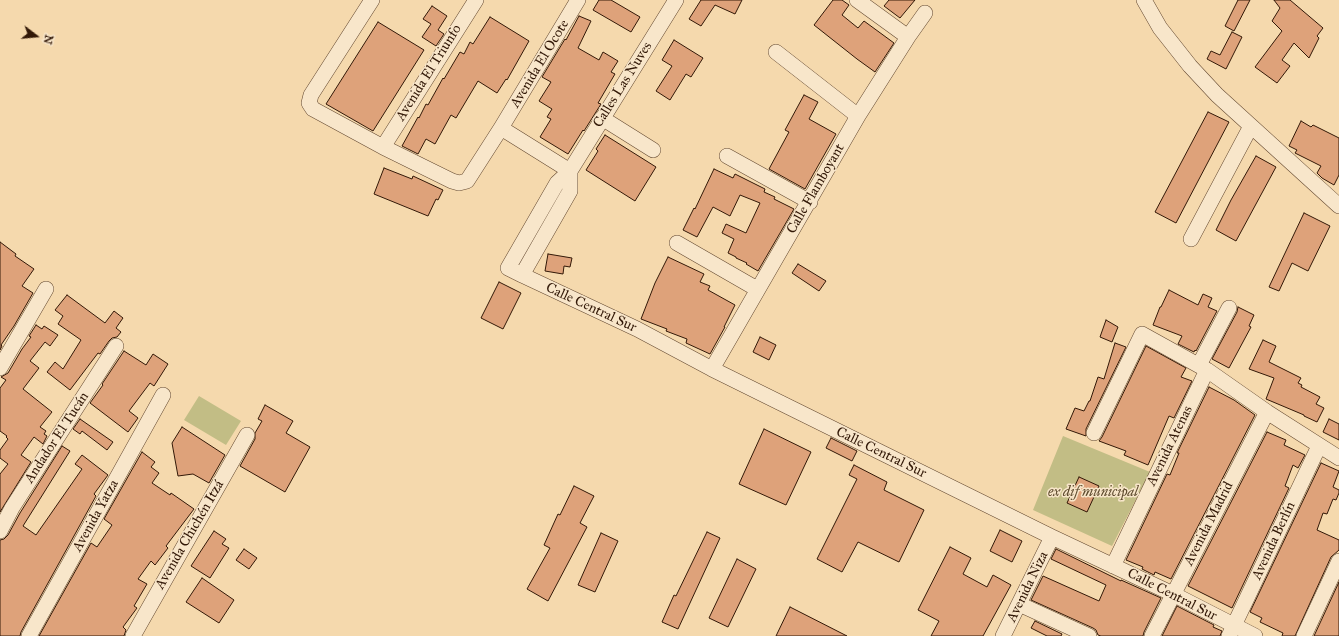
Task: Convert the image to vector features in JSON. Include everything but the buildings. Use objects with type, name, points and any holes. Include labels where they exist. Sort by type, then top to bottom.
[{"type":"street","points":[[372,0],[311,95],[309,103],[313,109],[383,147]]},
{"type":"street","name":"Avenida El Triunfo","points":[[383,147],[476,0]]},
{"type":"street","name":"Avenida El Ocote","points":[[383,147],[452,181],[459,183],[467,181],[502,128],[578,0]]},
{"type":"street","name":"Calles Las Nuves","points":[[508,268],[557,184],[570,171],[676,0]]},
{"type":"street","points":[[857,0],[908,37]]},
{"type":"street","points":[[1144,0],[1160,28],[1190,66],[1217,95],[1339,206]]},
{"type":"street","name":"Calle Flamboyant","points":[[712,369],[757,289],[810,202],[858,116],[925,13]]},
{"type":"street","points":[[776,52],[858,116]]},
{"type":"street","points":[[602,118],[653,150]]},
{"type":"street","points":[[1191,239],[1251,126]]},
{"type":"street","points":[[502,128],[570,171],[570,191],[522,275]]},
{"type":"street","points":[[727,156],[810,202]]},
{"type":"street","points":[[677,243],[757,289]]},
{"type":"street","name":"Calle Central Sur","points":[[508,268],[637,329],[712,369],[1052,537],[1173,594],[1232,631],[1255,636]]},
{"type":"street","points":[[0,368],[46,289]]},
{"type":"street","name":"Avenida Atenas","points":[[1113,566],[1229,308]]},
{"type":"street","points":[[1094,433],[1142,334],[1203,367],[1267,412],[1339,458]]},
{"type":"street","name":"Andador El Tucán","points":[[0,531],[12,508],[116,346]]},
{"type":"street","name":"Avenida Yatza","points":[[28,636],[163,395]]},
{"type":"street","name":"Avenida Madrid","points":[[1152,636],[1267,412]]},
{"type":"street","name":"Avenida Chichén Itzá","points":[[133,636],[247,435]]},
{"type":"street","name":"Avenida Berlín","points":[[1232,631],[1319,446]]},
{"type":"street","name":"Avenida Niza","points":[[1003,636],[1052,537]]},
{"type":"street","points":[[1304,636],[1339,561]]},
{"type":"street","points":[[1019,604],[1086,636]]},
{"type":"green space","points":[[199,396],[241,421],[226,445],[184,420]]},
{"type":"green space","name":"ex dif municipal","points":[[1063,436],[1150,472],[1112,546],[1033,510]]}]
